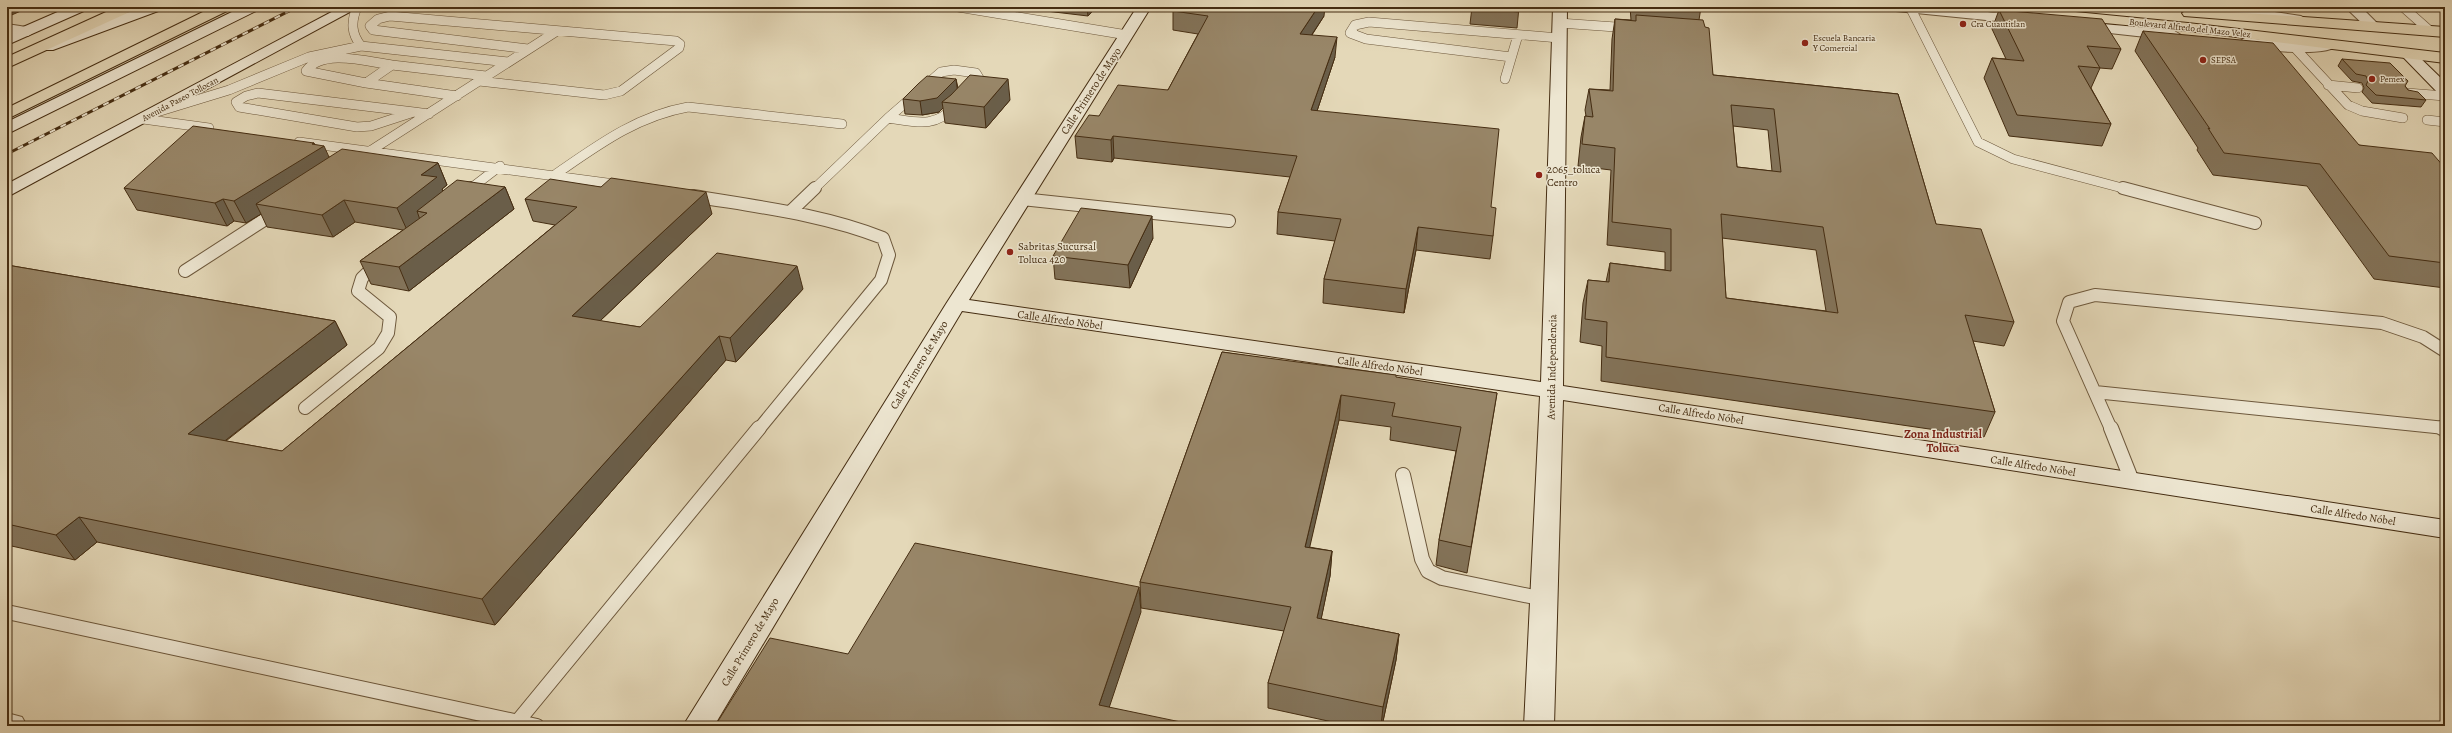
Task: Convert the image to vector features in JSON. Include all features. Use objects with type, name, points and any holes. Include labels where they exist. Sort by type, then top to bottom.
[{"type":"main road","points":[[7,40],[82,7]]},
{"type":"main road","points":[[14,60],[129,7]]},
{"type":"main road","points":[[14,60],[156,7]]},
{"type":"main road","points":[[7,114],[224,7]]},
{"type":"main road","points":[[7,130],[253,7]]},
{"type":"main road","name":"Avenida Paseo Tollocan","points":[[7,191],[352,7]]},
{"type":"main road","name":"Calle Primero de Mayo","points":[[698,726],[956,304],[1144,7]]},
{"type":"main road","name":"Boulevard Alfredo del Mazo Velez","points":[[1896,7],[2295,48],[2330,44]]},
{"type":"main road","name":"Boulevard Alfredo del Mazo Velez","points":[[1979,7],[2188,27],[2445,58]]},
{"type":"main road","name":"Boulevard Alfredo del Mazo Velez","points":[[2108,7],[2372,25],[2445,32]]},
{"type":"main road","name":"Boulevard Alfredo del Mazo Velez","points":[[2212,7],[2301,20]]},
{"type":"main road","points":[[2352,7],[2372,25]]},
{"type":"main road","name":"Avenida Independencia","points":[[1539,726],[1552,392],[1559,22]]},
{"type":"main road","points":[[7,28],[28,31]]},
{"type":"main road","points":[[2408,54],[2445,91]]},
{"type":"main road","name":"Calle Alfredo Nóbel","points":[[956,304],[1552,392],[2445,530]]},
{"type":"main road","points":[[7,725],[12,726]]},
{"type":"lane","points":[[358,7],[351,22],[351,30],[361,46]]},
{"type":"lane","points":[[958,7],[1126,35]]},
{"type":"lane","points":[[2403,7],[2429,30]]},
{"type":"lane","points":[[1911,9],[1978,142],[2013,160],[2255,223]]},
{"type":"lane","points":[[456,96],[308,73],[306,71],[307,69],[326,59],[336,57],[604,95],[622,91],[679,48],[680,44],[668,40],[390,16],[378,19],[370,26],[373,30],[528,49]]},
{"type":"lane","points":[[1511,56],[1366,39],[1350,33],[1355,25],[1369,22],[1518,35],[1559,22],[1636,29]]},
{"type":"lane","points":[[356,161],[557,31]]},
{"type":"lane","points":[[1505,79],[1518,35]]},
{"type":"lane","points":[[146,117],[229,90],[309,57],[361,46],[508,62]]},
{"type":"lane","points":[[2295,48],[2328,85],[2354,108],[2403,118]]},
{"type":"lane","points":[[366,82],[392,65]]},
{"type":"lane","points":[[790,212],[888,118],[941,72],[954,70],[978,76],[979,78],[946,117],[932,123],[888,118]]},
{"type":"lane","points":[[2328,85],[2358,88]]},
{"type":"lane","points":[[415,112],[371,126],[357,127],[239,107],[236,102],[246,96],[258,93],[415,112],[429,114]]},
{"type":"lane","points":[[2407,93],[2445,96]]},
{"type":"lane","points":[[556,174],[614,133],[676,108],[688,107],[842,124]]},
{"type":"lane","points":[[146,117],[223,130]]},
{"type":"lane","points":[[2427,120],[2445,122]]},
{"type":"lane","points":[[285,139],[369,152],[500,166],[634,187]]},
{"type":"lane","points":[[456,201],[500,166]]},
{"type":"lane","points":[[518,721],[881,280],[889,255],[884,238],[860,227],[790,212],[681,194]]},
{"type":"lane","points":[[1022,199],[1229,222]]},
{"type":"lane","points":[[185,272],[290,203]]},
{"type":"lane","points":[[305,408],[379,348],[388,332],[390,318],[358,291],[358,283],[362,275],[387,255]]},
{"type":"lane","points":[[2132,481],[2121,450],[2063,321],[2069,302],[2095,295],[2382,323],[2423,337],[2445,351]]},
{"type":"lane","points":[[2095,392],[2445,428]]},
{"type":"lane","points":[[1403,475],[1422,559],[1428,571],[1442,578],[1544,599]]},
{"type":"lane","points":[[7,612],[537,726]]},
{"type":"building","points":[[1176,7],[1318,7],[1300,34],[1337,37],[1311,110],[1499,129],[1491,207],[1496,208],[1493,236],[1418,227],[1406,289],[1324,279],[1341,219],[1278,212],[1297,156],[1113,136],[1111,140],[1075,136],[1089,115],[1099,116],[1118,85],[1168,90],[1208,16],[1173,11]]},
{"type":"building","points":[[1519,7],[1519,12],[1472,8]]},
{"type":"building","points":[[1999,10],[2102,19],[2121,49],[2087,46],[2100,68],[2078,66],[2111,124],[2017,115],[1992,58],[2024,61]]},
{"type":"building","points":[[1636,15],[1703,20],[1705,27],[1709,28],[1713,75],[1898,94],[1936,224],[1981,229],[2014,322],[1965,315],[1995,412],[1606,357],[1607,322],[1585,319],[1588,280],[1609,282],[1610,263],[1671,271],[1671,229],[1612,222],[1615,148],[1582,144],[1585,116],[1593,117],[1589,89],[1613,91],[1615,19],[1636,21]],"holes":[[[1731,105],[1774,109],[1781,172],[1737,167]],[[1721,214],[1823,227],[1838,313],[1726,298]]]},
{"type":"building","points":[[2143,31],[2273,43],[2359,145],[2432,153],[2445,168],[2445,263],[2389,256],[2320,164],[2224,153],[2208,128],[2210,129]]},
{"type":"building","points":[[2342,59],[2390,63],[2408,81],[2405,86],[2408,90],[2418,92],[2426,100],[2376,95],[2366,85],[2368,81],[2366,76],[2356,74]]},
{"type":"building","points":[[970,75],[1008,79],[984,107],[942,102],[951,95]]},
{"type":"building","points":[[927,76],[956,79],[937,98],[920,101],[903,99],[918,84]]},
{"type":"building","points":[[193,126],[314,143],[312,144],[324,146],[234,201],[223,199],[215,203],[124,188]]},
{"type":"building","points":[[342,149],[438,163],[421,175],[437,177],[397,208],[344,200],[322,215],[256,204]]},
{"type":"building","points":[[611,178],[706,192],[572,316],[640,327],[717,253],[797,266],[730,338],[719,336],[482,599],[79,517],[56,535],[7,524],[7,265],[335,321],[188,434],[282,451],[577,207],[525,199],[550,179],[601,187]]},
{"type":"building","points":[[457,180],[505,187],[399,267],[360,261],[427,213],[417,211]]},
{"type":"building","points":[[1081,208],[1152,216],[1128,265],[1053,256]]},
{"type":"building","points":[[1222,352],[1396,375],[1396,377],[1497,393],[1471,547],[1439,540],[1461,427],[1392,416],[1395,403],[1341,395],[1305,547],[1332,551],[1317,618],[1399,634],[1383,707],[1268,683],[1291,607],[1140,582]]},
{"type":"building","points":[[915,543],[1139,587],[1099,705],[1200,726],[715,726],[770,638],[848,654]]},
{"type":"railway","points":[[7,154],[297,7]]},
{"type":"place","name":"Cra Cuautitlan","points":[[1963,24]]},
{"type":"place","name":"Escuela Bancaria Y Comercial","points":[[1805,43]]},
{"type":"place","name":"SEPSA","points":[[2203,60]]},
{"type":"place","name":"Pemex","points":[[2372,79]]},
{"type":"place","name":"2065_toluca Centro","points":[[1539,175]]},
{"type":"place","name":"Sabritas Sucursal Toluca 420","points":[[1010,252]]},
{"type":"district","name":"Zona Industrial Toluca","points":[[1943,441]]}]
